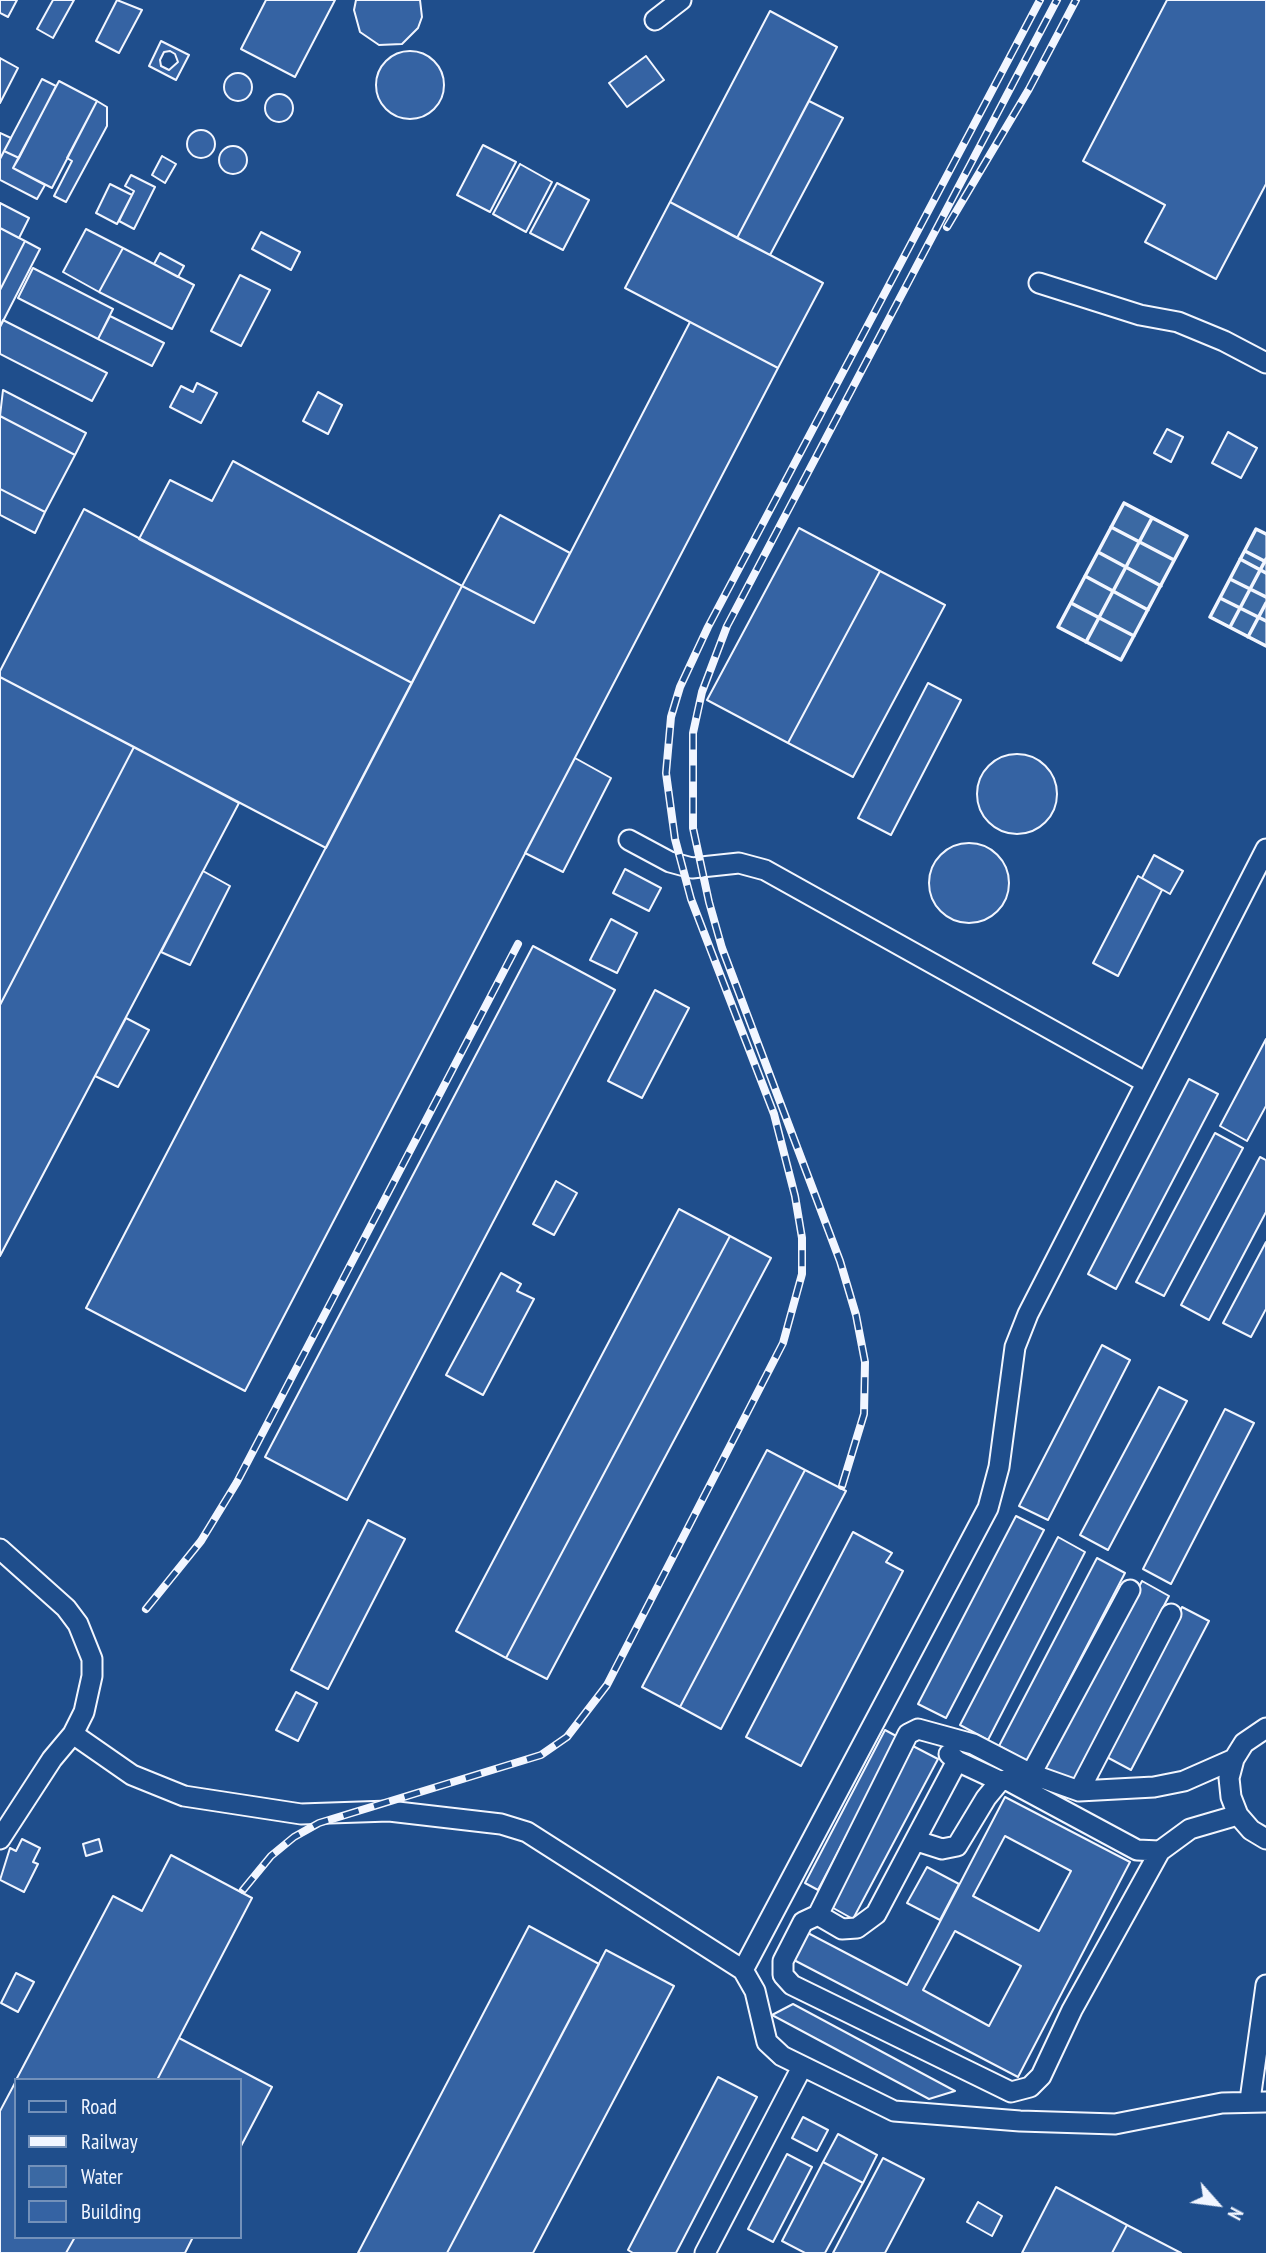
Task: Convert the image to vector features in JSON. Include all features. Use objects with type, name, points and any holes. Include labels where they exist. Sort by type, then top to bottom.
[{"type":"street","points":[[655,20],[681,0]]},
{"type":"street","points":[[1039,283],[1140,315],[1178,323],[1224,341],[1266,363]]},
{"type":"street","points":[[629,840],[670,862],[692,868],[739,863],[765,870],[1145,1082]]},
{"type":"street","points":[[743,1970],[988,1508],[999,1467],[1015,1347],[1145,1082],[1266,849]]},
{"type":"street","points":[[0,1549],[66,1608],[87,1640],[92,1659],[90,1691],[73,1734],[52,1759],[0,1839]]},
{"type":"street","points":[[1031,1774],[1130,1590]]},
{"type":"street","points":[[1079,1791],[1171,1614]]},
{"type":"street","points":[[1266,1715],[1239,1751],[1229,1778],[1231,1797],[1238,1815],[1251,1830],[1266,1839]]},
{"type":"street","points":[[1238,1815],[1190,1829],[1160,1851],[1079,1998],[1041,2076],[1024,2091],[1012,2092],[792,1985],[783,1975],[783,1961],[803,1922],[818,1915],[908,1734],[918,1728],[973,1744],[1031,1774],[1079,1791],[1154,1787],[1184,1782],[1239,1751],[1266,1728]]},
{"type":"street","points":[[73,1734],[132,1775],[184,1796],[301,1814],[389,1811],[501,1824],[527,1832],[743,1970],[755,1991],[767,2042],[782,2056],[894,2111],[1020,2121],[1115,2123],[1258,2101],[1266,1985]]},
{"type":"street","points":[[949,1737],[948,1751],[957,1761],[1000,1781],[1013,1781],[1137,1850],[1160,1851]]},
{"type":"street","points":[[818,1915],[842,1929],[857,1928],[876,1914],[957,1761]]},
{"type":"street","points":[[916,1841],[942,1849],[957,1846],[986,1798],[1000,1781]]},
{"type":"street","points":[[705,2253],[802,2067]]},
{"type":"water","points":[[1124,503],[1187,536],[1121,660],[1058,627]]},
{"type":"water","points":[[1256,529],[1266,534],[1266,646],[1210,617]]},
{"type":"building","points":[[0,0],[17,0],[8,17],[0,13]]},
{"type":"building","points":[[53,0],[74,0],[53,38],[37,29]]},
{"type":"building","points":[[117,0],[142,10],[119,53],[96,41]]},
{"type":"building","points":[[266,0],[335,0],[295,77],[241,49]]},
{"type":"building","points":[[356,0],[420,0],[422,17],[418,28],[402,44],[379,45],[360,32],[354,10]]},
{"type":"building","points":[[1167,0],[1266,0],[1266,184],[1216,279],[1145,242],[1165,205],[1083,161]]},
{"type":"building","points":[[770,11],[837,47],[737,238],[670,202]]},
{"type":"building","points":[[161,41],[189,55],[176,80],[149,66]],"holes":[[[164,52],[175,54],[178,62],[169,70],[161,66],[160,60]]]},
{"type":"building","points":[[410,51],[423,54],[434,61],[441,72],[444,85],[441,98],[434,109],[423,116],[410,119],[397,116],[386,109],[379,98],[376,85],[379,72],[386,61],[397,54]]},
{"type":"building","points":[[646,56],[664,80],[627,107],[609,83]]},
{"type":"building","points":[[0,58],[18,68],[0,103]]},
{"type":"building","points":[[238,73],[248,77],[252,87],[248,97],[238,101],[228,97],[224,87],[228,77]]},
{"type":"building","points":[[42,79],[56,86],[19,158],[4,151]]},
{"type":"building","points":[[59,81],[97,101],[52,188],[13,168]]},
{"type":"building","points":[[279,94],[289,98],[293,108],[289,118],[279,122],[269,118],[265,108],[269,98]]},
{"type":"building","points":[[97,101],[107,107],[107,126],[66,202],[54,196],[72,161],[67,158]]},
{"type":"building","points":[[809,101],[843,118],[770,255],[737,238]]},
{"type":"building","points":[[201,130],[211,134],[215,144],[211,154],[201,158],[191,154],[187,144],[191,134]]},
{"type":"building","points":[[0,133],[11,138],[0,159]]},
{"type":"building","points":[[483,145],[516,162],[490,212],[457,195]]},
{"type":"building","points":[[233,146],[243,150],[247,160],[243,170],[233,174],[223,170],[219,160],[223,150]]},
{"type":"building","points":[[4,151],[19,158],[13,168],[45,185],[37,199],[0,180],[0,159]]},
{"type":"building","points":[[162,156],[176,164],[165,183],[152,175]]},
{"type":"building","points":[[520,164],[552,182],[526,232],[493,214]]},
{"type":"building","points":[[131,175],[155,187],[134,229],[119,221],[134,191],[125,186]]},
{"type":"building","points":[[557,183],[589,200],[563,250],[530,233]]},
{"type":"building","points":[[110,184],[132,195],[117,224],[96,213]]},
{"type":"building","points":[[670,202],[823,283],[778,368],[625,288]]},
{"type":"building","points":[[0,203],[29,218],[19,238],[0,228]]},
{"type":"building","points":[[0,228],[25,241],[0,290]]},
{"type":"building","points":[[86,229],[123,248],[99,292],[63,272]]},
{"type":"building","points":[[261,232],[300,252],[291,270],[252,249]]},
{"type":"building","points":[[25,241],[40,249],[0,327],[0,290]]},
{"type":"building","points":[[123,248],[194,285],[172,329],[99,292]]},
{"type":"building","points":[[160,253],[184,266],[178,277],[154,264]]},
{"type":"building","points":[[33,268],[113,309],[98,339],[18,298]]},
{"type":"building","points":[[240,275],[270,290],[241,346],[211,331]]},
{"type":"building","points":[[110,316],[164,343],[152,366],[98,339]]},
{"type":"building","points":[[3,320],[107,373],[92,401],[0,354],[0,327]]},
{"type":"building","points":[[690,322],[778,368],[245,1391],[86,1308],[462,586],[534,623]]},
{"type":"building","points":[[197,383],[217,393],[201,423],[170,407],[181,386],[193,392]]},
{"type":"building","points":[[3,390],[86,433],[75,455],[0,416]]},
{"type":"building","points":[[318,392],[342,405],[328,434],[303,421]]},
{"type":"building","points":[[0,416],[75,455],[45,512],[0,489]]},
{"type":"building","points":[[1167,429],[1183,437],[1171,462],[1154,453]]},
{"type":"building","points":[[1228,432],[1257,448],[1241,478],[1212,463]]},
{"type":"building","points":[[233,461],[462,586],[412,683],[139,539],[170,480],[212,501]]},
{"type":"building","points":[[0,489],[45,512],[35,533],[0,515]]},
{"type":"building","points":[[84,509],[412,683],[326,848],[0,677],[0,671]]},
{"type":"building","points":[[500,515],[570,553],[534,623],[462,586]]},
{"type":"building","points":[[799,528],[880,571],[788,743],[707,700]]},
{"type":"building","points":[[880,571],[945,605],[853,777],[788,743]]},
{"type":"building","points":[[0,677],[134,747],[0,1005]]},
{"type":"building","points":[[928,683],[961,700],[891,835],[858,818]]},
{"type":"building","points":[[134,747],[239,803],[0,1256],[0,1005]]},
{"type":"building","points":[[1017,754],[1032,757],[1045,766],[1054,779],[1057,794],[1054,809],[1045,822],[1032,831],[1017,834],[1002,831],[989,822],[980,809],[977,794],[980,779],[989,766],[1002,757]]},
{"type":"building","points":[[575,758],[611,778],[563,872],[525,853]]},
{"type":"building","points":[[969,843],[984,846],[997,855],[1006,868],[1009,883],[1006,898],[997,911],[984,920],[969,923],[954,920],[941,911],[932,898],[929,883],[932,868],[941,855],[954,846]]},
{"type":"building","points":[[1154,855],[1183,871],[1170,894],[1142,878]]},
{"type":"building","points":[[625,869],[661,888],[649,911],[613,893]]},
{"type":"building","points":[[203,871],[230,886],[190,965],[161,952]]},
{"type":"building","points":[[1138,876],[1162,890],[1118,976],[1093,963]]},
{"type":"building","points":[[611,919],[637,933],[617,973],[590,960]]},
{"type":"building","points":[[533,946],[615,990],[347,1500],[265,1457]]},
{"type":"building","points":[[655,990],[689,1008],[642,1098],[608,1081]]},
{"type":"building","points":[[126,1018],[149,1030],[118,1087],[95,1076]]},
{"type":"building","points":[[1266,1039],[1266,1106],[1247,1141],[1220,1126]]},
{"type":"building","points":[[1189,1079],[1218,1094],[1116,1289],[1088,1274]]},
{"type":"building","points":[[1215,1133],[1243,1148],[1164,1296],[1136,1282]]},
{"type":"building","points":[[1260,1157],[1266,1160],[1266,1212],[1209,1320],[1181,1305]]},
{"type":"building","points":[[556,1181],[577,1193],[554,1235],[533,1224]]},
{"type":"building","points":[[679,1209],[730,1236],[506,1658],[456,1631]]},
{"type":"building","points":[[730,1236],[771,1258],[547,1679],[506,1658]]},
{"type":"building","points":[[1266,1242],[1266,1309],[1251,1337],[1223,1323]]},
{"type":"building","points":[[501,1273],[521,1284],[517,1291],[534,1299],[483,1395],[446,1375]]},
{"type":"building","points":[[1102,1345],[1130,1360],[1048,1520],[1019,1506]]},
{"type":"building","points":[[1159,1387],[1187,1401],[1108,1550],[1080,1535]]},
{"type":"building","points":[[1225,1409],[1254,1423],[1171,1584],[1143,1569]]},
{"type":"building","points":[[767,1450],[805,1470],[680,1707],[642,1687]]},
{"type":"building","points":[[805,1470],[846,1491],[721,1729],[680,1707]]},
{"type":"building","points":[[1016,1516],[1044,1530],[946,1718],[918,1704]]},
{"type":"building","points":[[368,1520],[405,1539],[328,1689],[291,1670]]},
{"type":"building","points":[[853,1532],[892,1553],[886,1562],[903,1571],[801,1766],[746,1737]]},
{"type":"building","points":[[1058,1537],[1085,1552],[988,1740],[960,1725]]},
{"type":"building","points":[[1097,1558],[1125,1573],[1027,1761],[999,1746]]},
{"type":"building","points":[[1142,1581],[1169,1596],[1072,1784],[1044,1770]]},
{"type":"building","points":[[1182,1607],[1209,1621],[1131,1770],[1103,1755]]},
{"type":"building","points":[[296,1692],[317,1703],[298,1741],[276,1730]]},
{"type":"building","points":[[885,1730],[898,1737],[818,1890],[805,1883]]},
{"type":"building","points":[[911,1745],[938,1759],[853,1919],[826,1904]]},
{"type":"building","points":[[1005,1797],[1130,1862],[1018,2077],[792,1959],[806,1932],[907,1985]],"holes":[[[1005,1836],[1071,1871],[1039,1931],[973,1896]],[[955,1931],[1021,1966],[989,2026],[923,1990]]]},
{"type":"building","points":[[22,1839],[40,1848],[33,1862],[38,1864],[24,1892],[0,1880],[10,1848],[16,1851]]},
{"type":"building","points":[[99,1839],[102,1851],[86,1856],[83,1844]]},
{"type":"building","points":[[171,1855],[252,1898],[158,2078],[17,2078],[113,1896],[142,1911]]},
{"type":"building","points":[[927,1867],[959,1884],[940,1920],[907,1903]]},
{"type":"building","points":[[529,1926],[599,1964],[447,2253],[358,2253]]},
{"type":"building","points":[[606,1950],[674,1986],[533,2253],[447,2253]]},
{"type":"building","points":[[16,1973],[34,1982],[18,2012],[1,2003]]},
{"type":"building","points":[[793,2004],[955,2091],[929,2099],[772,2015]]},
{"type":"building","points":[[179,2038],[272,2087],[242,2144],[242,2078],[158,2078]]},
{"type":"building","points":[[718,2077],[757,2097],[676,2253],[633,2253],[628,2250]]},
{"type":"building","points":[[14,2085],[14,2239],[74,2239],[66,2253],[0,2253],[0,2111]]},
{"type":"building","points":[[803,2117],[828,2130],[817,2151],[792,2138]]},
{"type":"building","points":[[838,2134],[877,2155],[863,2183],[823,2162]]},
{"type":"building","points":[[787,2154],[812,2167],[773,2242],[748,2229]]},
{"type":"building","points":[[883,2158],[924,2179],[885,2253],[833,2253]]},
{"type":"building","points":[[823,2162],[863,2183],[825,2253],[805,2253],[782,2241]]},
{"type":"building","points":[[1056,2187],[1127,2225],[1112,2253],[1022,2253]]},
{"type":"building","points":[[978,2202],[1002,2216],[992,2236],[967,2222]]},
{"type":"building","points":[[1127,2225],[1181,2253],[1112,2253]]},
{"type":"building","points":[[74,2239],[192,2239],[185,2253],[66,2253]]},
{"type":"railway","points":[[243,1890],[271,1856],[294,1837],[319,1823],[541,1755],[567,1737],[607,1685],[783,1343],[802,1274],[802,1238],[795,1196],[774,1114],[691,899],[675,839],[666,773],[671,717],[680,687],[708,627],[1040,0]]},
{"type":"railway","points":[[842,1486],[864,1414],[865,1362],[856,1315],[840,1261],[722,948],[709,902],[693,828],[693,733],[702,692],[727,626],[1057,0]]},
{"type":"railway","points":[[947,227],[1029,89],[1076,0]]},
{"type":"railway","points":[[146,1609],[201,1541],[237,1482],[518,944]]},
{"type":"wall","points":[[1124,503],[1187,536],[1121,660],[1058,627],[1124,503]]},
{"type":"wall","points":[[1086,642],[1152,518]]},
{"type":"wall","points":[[1111,527],[1174,560]]},
{"type":"wall","points":[[1266,534],[1256,529],[1210,617],[1266,646]]},
{"type":"wall","points":[[1245,551],[1266,562]]},
{"type":"wall","points":[[1098,552],[1161,586]]},
{"type":"wall","points":[[1240,559],[1266,573]]},
{"type":"wall","points":[[1230,627],[1266,559]]},
{"type":"wall","points":[[1085,576],[1148,610]]},
{"type":"wall","points":[[1230,579],[1266,597]]},
{"type":"wall","points":[[1220,598],[1266,621]]},
{"type":"wall","points":[[1071,603],[1134,636]]},
{"type":"wall","points":[[1248,637],[1266,603]]}]
